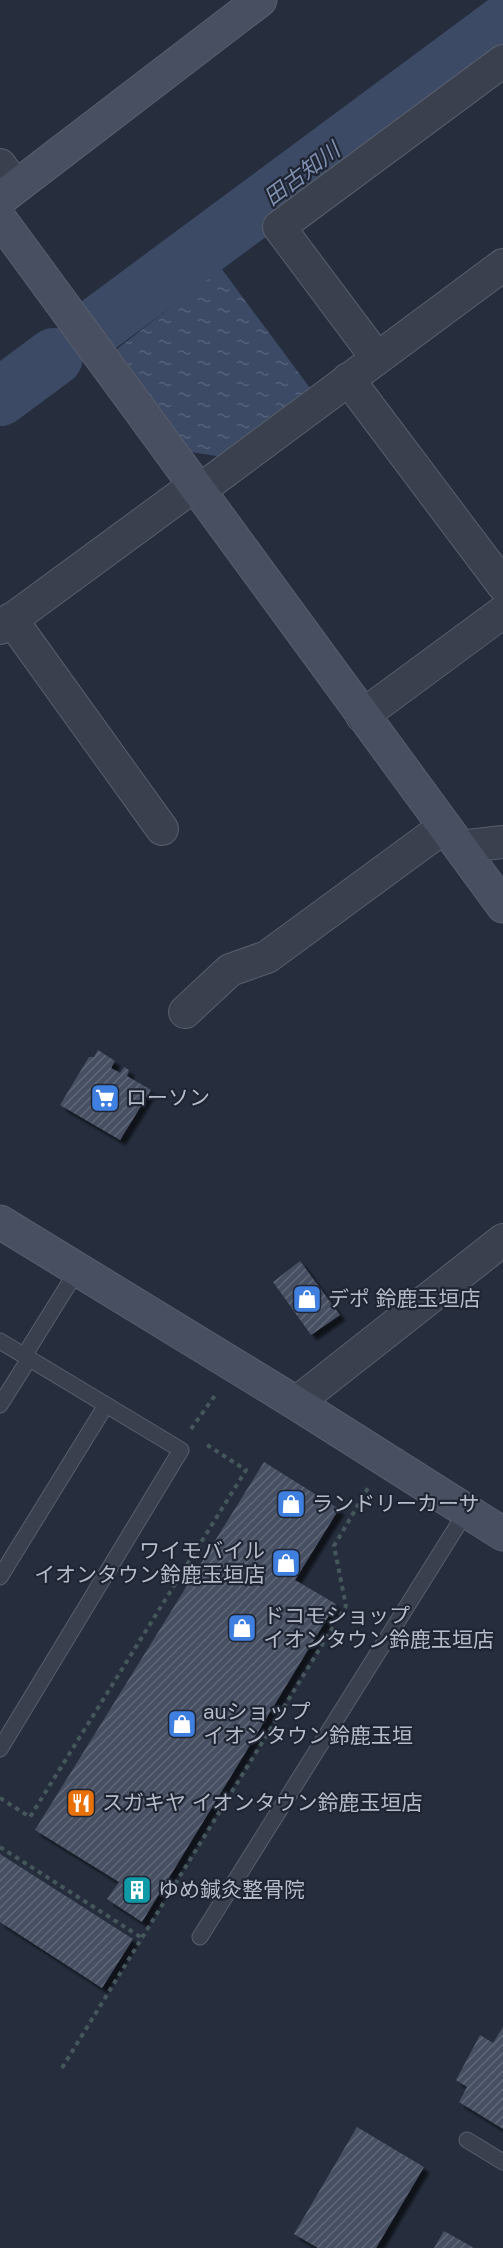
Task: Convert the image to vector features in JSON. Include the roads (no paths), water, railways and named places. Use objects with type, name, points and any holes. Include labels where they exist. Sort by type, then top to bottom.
[{"type":"street","points":[[5,184],[260,0]]},
{"type":"street","points":[[377,358],[279,227],[503,61]]},
{"type":"street","points":[[0,219],[362,717],[503,906]]},
{"type":"street","points":[[162,829],[5,624],[500,272]]},
{"type":"street","points":[[348,380],[503,585]]},
{"type":"street","points":[[362,717],[503,612]]},
{"type":"street","points":[[185,1012],[230,970],[267,957],[452,837],[503,842]]},
{"type":"street","points":[[0,1222],[296,1403],[503,1534]]},
{"type":"street","points":[[296,1403],[503,1240]]},
{"type":"lane","points":[[0,1405],[78,1269]]},
{"type":"lane","points":[[0,1341],[182,1450],[0,1749]]},
{"type":"lane","points":[[0,1576],[106,1405]]},
{"type":"lane","points":[[200,1937],[466,1512]]},
{"type":"lane","points":[[467,2140],[503,2162]]},
{"type":"water","points":[[221,268],[310,388],[222,457],[191,452],[117,349]]},
{"type":"waterway","name":"田古知川","points":[[101,323],[503,25]]},
{"type":"waterway","name":"田古知川","points":[[0,397],[54,357]]},
{"type":"place","name":"ローソン","points":[[105,1098]]},
{"type":"place","name":"デポ 鈴鹿玉垣店","points":[[307,1299]]},
{"type":"place","name":"ランドリーカーサ","points":[[291,1504]]},
{"type":"place","name":"ワイモバイル イオンタウン鈴鹿玉垣店","points":[[286,1563]]},
{"type":"place","name":"ドコモショップ イオンタウン鈴鹿玉垣店","points":[[242,1628]]},
{"type":"place","name":"auショップ イオンタウン鈴鹿玉垣","points":[[182,1724]]},
{"type":"place","name":"スガキヤ イオンタウン鈴鹿玉垣店","points":[[81,1803]]},
{"type":"place","name":"ゆめ鍼灸整骨院","points":[[137,1890]]}]
